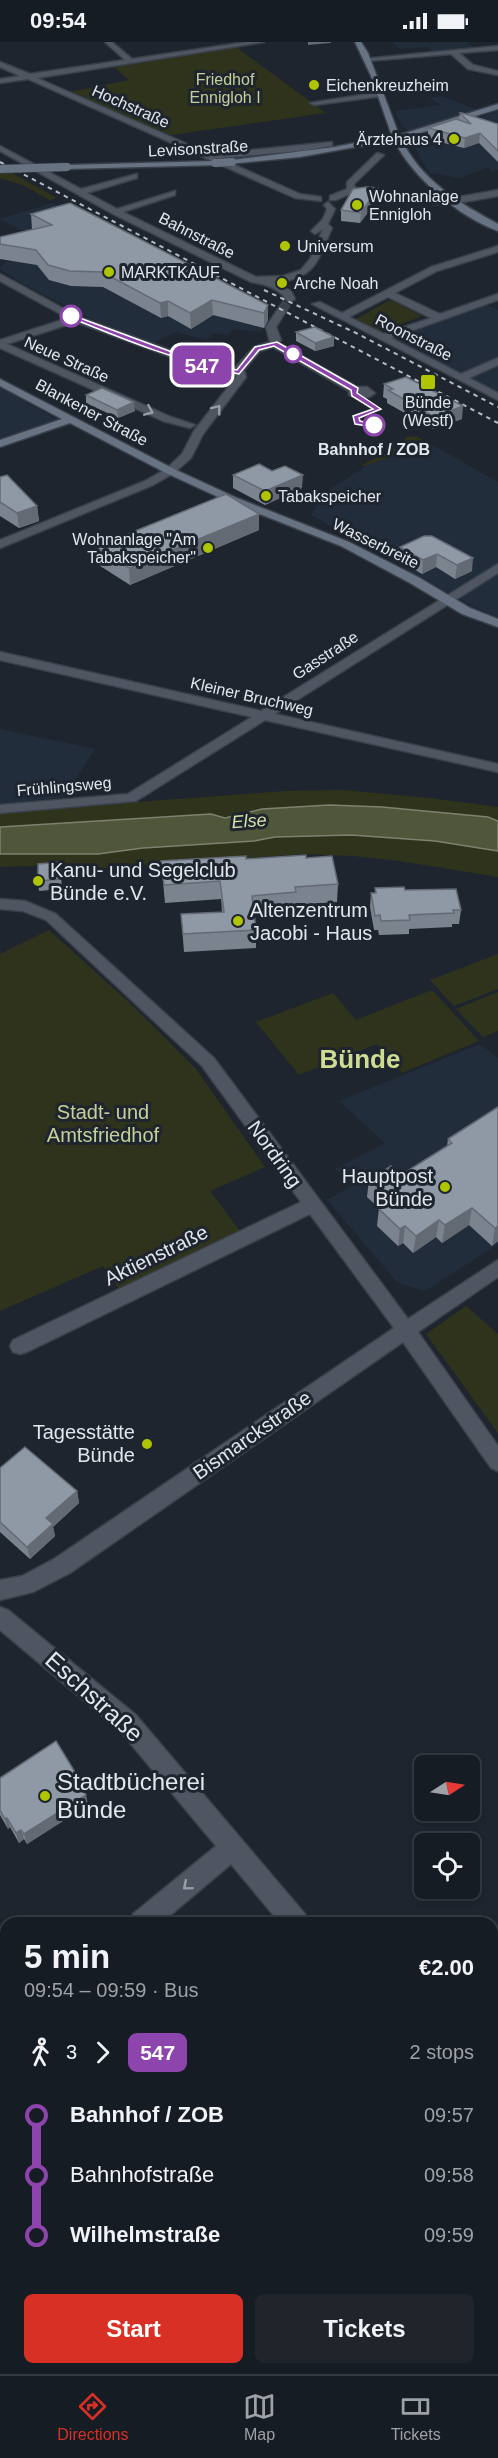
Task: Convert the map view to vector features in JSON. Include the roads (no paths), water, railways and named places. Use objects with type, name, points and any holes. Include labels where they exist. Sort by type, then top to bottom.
[{"type":"main road","points":[[358,42],[367,59],[396,139],[413,165],[453,201],[498,228]]},
{"type":"main road","name":"Levisonstraße","points":[[0,168],[212,160],[232,162],[336,150],[396,139],[465,119],[498,106]]},
{"type":"main road","name":"Blankener Straße","points":[[0,382],[68,420],[170,471]]},
{"type":"main road","points":[[0,444],[68,420]]},
{"type":"main road","name":"Wasserbreite","points":[[170,471],[232,500],[345,544],[466,611],[498,623]]},
{"type":"street","points":[[108,42],[131,62]]},
{"type":"street","points":[[0,81],[242,43],[261,42]]},
{"type":"street","points":[[367,59],[498,48]]},
{"type":"street","points":[[453,52],[471,67],[498,73]]},
{"type":"street","name":"Hochstraße","points":[[0,64],[212,160],[298,196],[330,202]]},
{"type":"street","points":[[314,103],[380,94]]},
{"type":"street","points":[[465,119],[475,122]]},
{"type":"street","points":[[212,160],[329,144]]},
{"type":"street","name":"Bahnstraße","points":[[0,148],[116,212],[248,278],[265,282],[288,293],[290,299]]},
{"type":"street","points":[[351,190],[350,184],[380,155]]},
{"type":"street","points":[[81,192],[134,176]]},
{"type":"street","points":[[310,242],[317,227],[323,225],[330,215],[330,202],[351,190],[434,201],[453,201],[498,193]]},
{"type":"street","name":"Bahnstraße","points":[[116,212],[172,193]]},
{"type":"street","points":[[265,282],[298,275],[309,268],[328,228],[323,225]]},
{"type":"street","points":[[342,317],[434,269],[498,249]]},
{"type":"street","points":[[459,262],[472,264],[498,255]]},
{"type":"street","points":[[301,271],[297,268],[302,260]]},
{"type":"street","points":[[1,279],[76,319],[197,363],[239,372]]},
{"type":"street","points":[[389,294],[438,317]]},
{"type":"street","points":[[383,338],[498,297]]},
{"type":"street","name":"Roonstraße","points":[[317,304],[498,397]]},
{"type":"street","points":[[274,344],[276,340],[271,327],[281,311]]},
{"type":"street","points":[[0,343],[76,319]]},
{"type":"street","name":"Neue Straße","points":[[0,343],[29,359],[167,419],[190,425]]},
{"type":"street","points":[[170,471],[178,448],[190,425],[230,375],[239,372],[257,349],[274,344],[355,390]]},
{"type":"street","points":[[460,378],[498,361]]},
{"type":"street","points":[[0,544],[149,483],[170,471],[187,456],[198,434],[241,377],[239,372]]},
{"type":"street","name":"Gasstraße","points":[[131,798],[498,568]]},
{"type":"street","name":"Kleiner Bruchweg","points":[[0,656],[498,768]]},
{"type":"street","name":"Frühlingsweg","points":[[0,809],[131,798]]},
{"type":"street","name":"Nordring","points":[[0,904],[25,906],[51,917],[208,1062],[405,1329],[498,1462]]},
{"type":"street","name":"Aktienstraße","points":[[20,1346],[312,1205]]},
{"type":"street","name":"Bismarckstraße","points":[[0,1590],[25,1585],[62,1566],[498,1267]]},
{"type":"street","name":"Eschstraße","points":[[0,1617],[128,1723],[291,1917]]},
{"type":"street","points":[[149,1917],[232,1848]]},
{"type":"water","name":"Else","points":[[329,805],[382,807],[488,817],[498,821],[498,851],[435,841],[351,835],[275,837],[254,841],[143,848],[98,854],[0,854],[0,827],[211,814],[225,818],[262,809]]},
{"type":"tunnel","points":[[281,311],[290,299]]},
{"type":"railway","points":[[0,162],[498,423]]},
{"type":"railway","points":[[264,290],[356,333],[498,407]]},
{"type":"place","name":"Eichenkreuzheim","points":[[314,85]]},
{"type":"place","name":"Ärztehaus 4","points":[[454,139]]},
{"type":"place","name":"Wohnanlage Ennigloh","points":[[357,205]]},
{"type":"place","name":"Universum","points":[[285,246]]},
{"type":"place","name":"MARKTKAUF","points":[[109,272]]},
{"type":"place","name":"Arche Noah","points":[[282,283]]},
{"type":"place","name":"Bünde (Westf)","points":[[428,382]]},
{"type":"place","name":"Bahnhof / ZOB","points":[[374,425]]},
{"type":"place","name":"Tabakspeicher","points":[[266,496]]},
{"type":"place","name":"Wohnanlage \"Am Tabakspeicher\"","points":[[208,548]]},
{"type":"place","name":"Kanu- und Segelclub Bünde e.V.","points":[[38,881]]},
{"type":"place","name":"Altenzentrum Jacobi - Haus","points":[[238,921]]},
{"type":"place","name":"Hauptpost Bünde","points":[[445,1187]]},
{"type":"place","name":"Tagesstätte Bünde","points":[[147,1444]]},
{"type":"place","name":"Stadtbücherei Bünde","points":[[45,1796]]},
{"type":"district","name":"Bünde","points":[[360,1059]]},
{"type":"park label","name":"Friedhof Ennigloh I","points":[[225,88]]},
{"type":"park label","name":"Stadt- und Amtsfriedhof","points":[[103,1124]]}]
